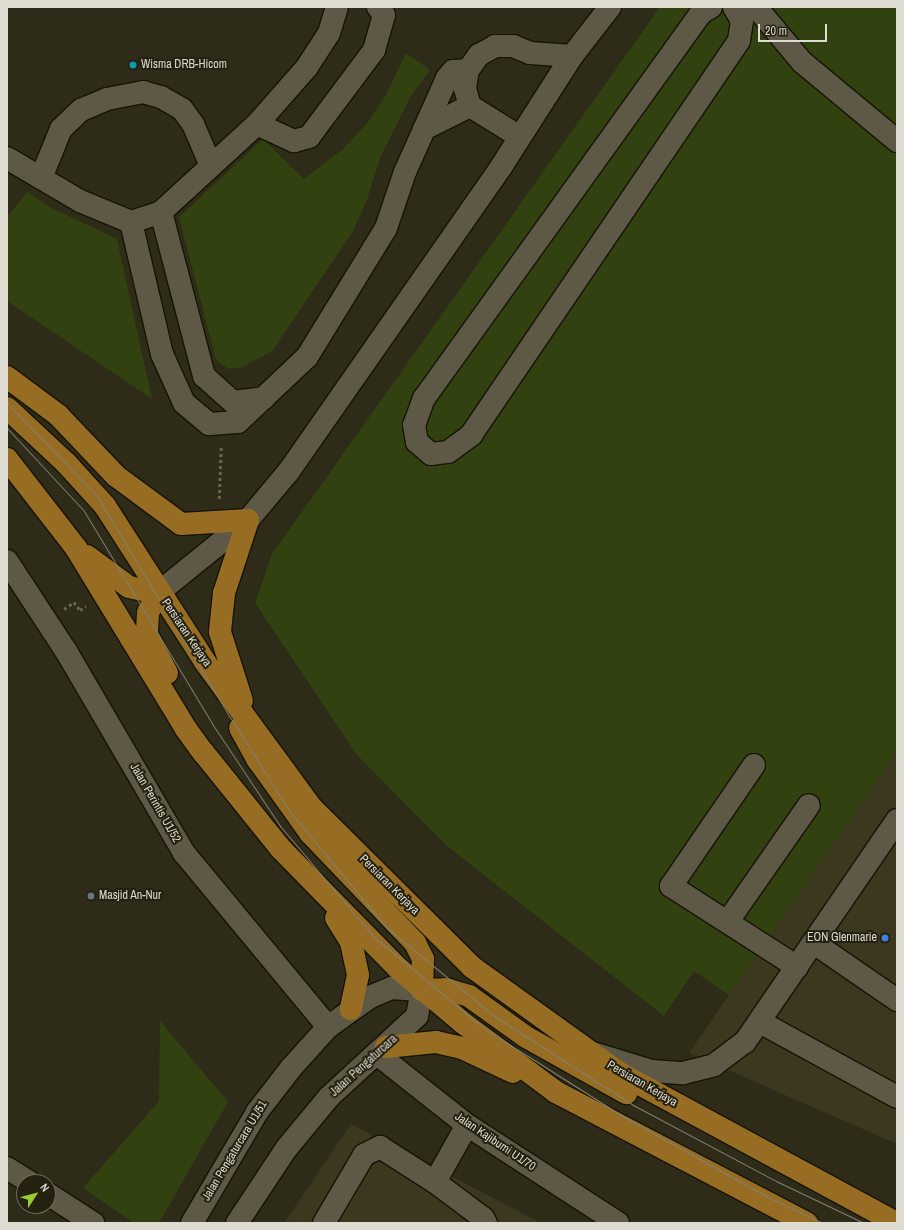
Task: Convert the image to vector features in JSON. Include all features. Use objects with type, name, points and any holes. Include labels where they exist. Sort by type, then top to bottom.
[{"type":"main road","points":[[7,377],[58,415],[116,476],[181,524],[248,520],[224,593],[220,632],[247,717]]},
{"type":"main road","name":"Persiaran Kerjaya","points":[[7,408],[66,463],[105,506],[158,593],[205,662],[247,717],[311,806],[472,968],[621,1074],[897,1223]]},
{"type":"main road","points":[[7,459],[76,548],[103,595],[186,729],[281,849],[313,883],[422,990],[556,1092]]},
{"type":"main road","points":[[76,548],[106,572],[129,587],[158,593],[148,613],[147,635],[203,752]]},
{"type":"main road","points":[[205,662],[258,760],[310,833],[415,943],[423,959],[422,990]]},
{"type":"main road","points":[[313,883],[351,942],[358,975],[351,1009]]},
{"type":"main road","points":[[422,990],[446,989],[468,996],[526,1037],[671,1118],[795,1168]]},
{"type":"main road","points":[[382,1051],[436,1042],[462,1048],[556,1092],[807,1223]]},
{"type":"street","points":[[7,158],[80,201],[132,222],[161,212],[257,124],[307,67],[329,33],[337,7]]},
{"type":"street","points":[[257,124],[294,141],[309,136],[374,50],[384,15],[378,7]]},
{"type":"street","points":[[158,593],[248,520],[289,471],[520,137],[572,56],[610,7]]},
{"type":"street","points":[[711,7],[701,13],[424,398],[414,425],[417,442],[431,454],[448,452],[471,435],[735,46],[739,40],[742,21],[734,7]]},
{"type":"street","points":[[756,7],[802,62],[897,141]]},
{"type":"street","points":[[520,137],[470,106],[465,88],[468,70],[479,55],[495,46],[513,46],[530,53],[572,56]]},
{"type":"street","points":[[132,222],[162,354],[184,402],[208,424],[238,422],[307,357],[386,228],[405,172],[446,78],[453,71],[468,70]]},
{"type":"street","points":[[41,178],[62,129],[81,110],[107,99],[143,92],[161,97],[182,109],[193,124],[211,166]]},
{"type":"street","points":[[424,129],[470,106]]},
{"type":"street","points":[[161,212],[204,376],[233,402],[264,398]]},
{"type":"street","name":"Jalan Perintis U1/52","points":[[7,561],[47,620],[184,852],[328,1027]]},
{"type":"street","points":[[754,765],[671,886],[797,967]]},
{"type":"street","points":[[728,922],[809,805]]},
{"type":"street","points":[[591,1053],[652,1071],[683,1073],[714,1065],[745,1042],[897,820]]},
{"type":"street","points":[[814,942],[897,1000]]},
{"type":"street","points":[[328,1027],[351,1009],[390,988],[422,990]]},
{"type":"street","name":"Jalan Pengaturcara","points":[[237,1223],[286,1149],[329,1097],[382,1051],[417,1016],[422,990]]},
{"type":"street","points":[[760,1022],[897,1097]]},
{"type":"street","name":"Jalan Pengaturcara U1/51","points":[[192,1223],[257,1112],[291,1068],[328,1027]]},
{"type":"street","name":"Jalan Kajibumi U1/70","points":[[382,1051],[468,1125],[612,1222]]},
{"type":"street","points":[[434,1182],[468,1125]]},
{"type":"street","points":[[324,1223],[364,1155],[380,1147],[434,1182],[483,1218],[486,1223]]},
{"type":"street","points":[[7,1168],[16,1174]]},
{"type":"street","points":[[56,1199],[93,1223]]},
{"type":"path","points":[[219,506],[221,423]]},
{"type":"path","points":[[47,620],[74,602],[80,610],[103,595]]},
{"type":"shaded area","points":[[897,751],[897,1144],[689,1053]]},
{"type":"shaded area","points":[[351,1124],[541,1223],[284,1223]]},
{"type":"green space","points":[[660,7],[897,7],[897,751],[729,995],[694,971],[664,1016],[447,846],[357,755],[255,603],[272,554]]},
{"type":"green space","points":[[406,53],[430,70],[411,96],[380,158],[367,200],[352,233],[272,351],[243,367],[228,369],[216,360],[179,217],[263,139],[304,179],[343,149],[369,121],[387,93]]},
{"type":"green space","points":[[27,192],[52,208],[117,239],[152,399],[7,301],[7,217]]},
{"type":"green space","points":[[160,1021],[228,1102],[159,1223],[134,1223],[83,1188],[159,1101]]},
{"type":"tram line","points":[[7,403],[97,496],[230,717],[291,813],[387,928],[494,1016],[635,1106],[776,1181],[864,1223]]},
{"type":"tram line","points":[[7,428],[84,511],[215,728],[280,826],[374,937],[485,1029],[626,1118],[770,1198],[823,1223]]},
{"type":"place","name":"Wisma DRB-Hicom","points":[[133,65]]},
{"type":"place","name":"Masjid An-Nur","points":[[91,896]]},
{"type":"place","name":"EON Glenmarie","points":[[885,938]]}]
